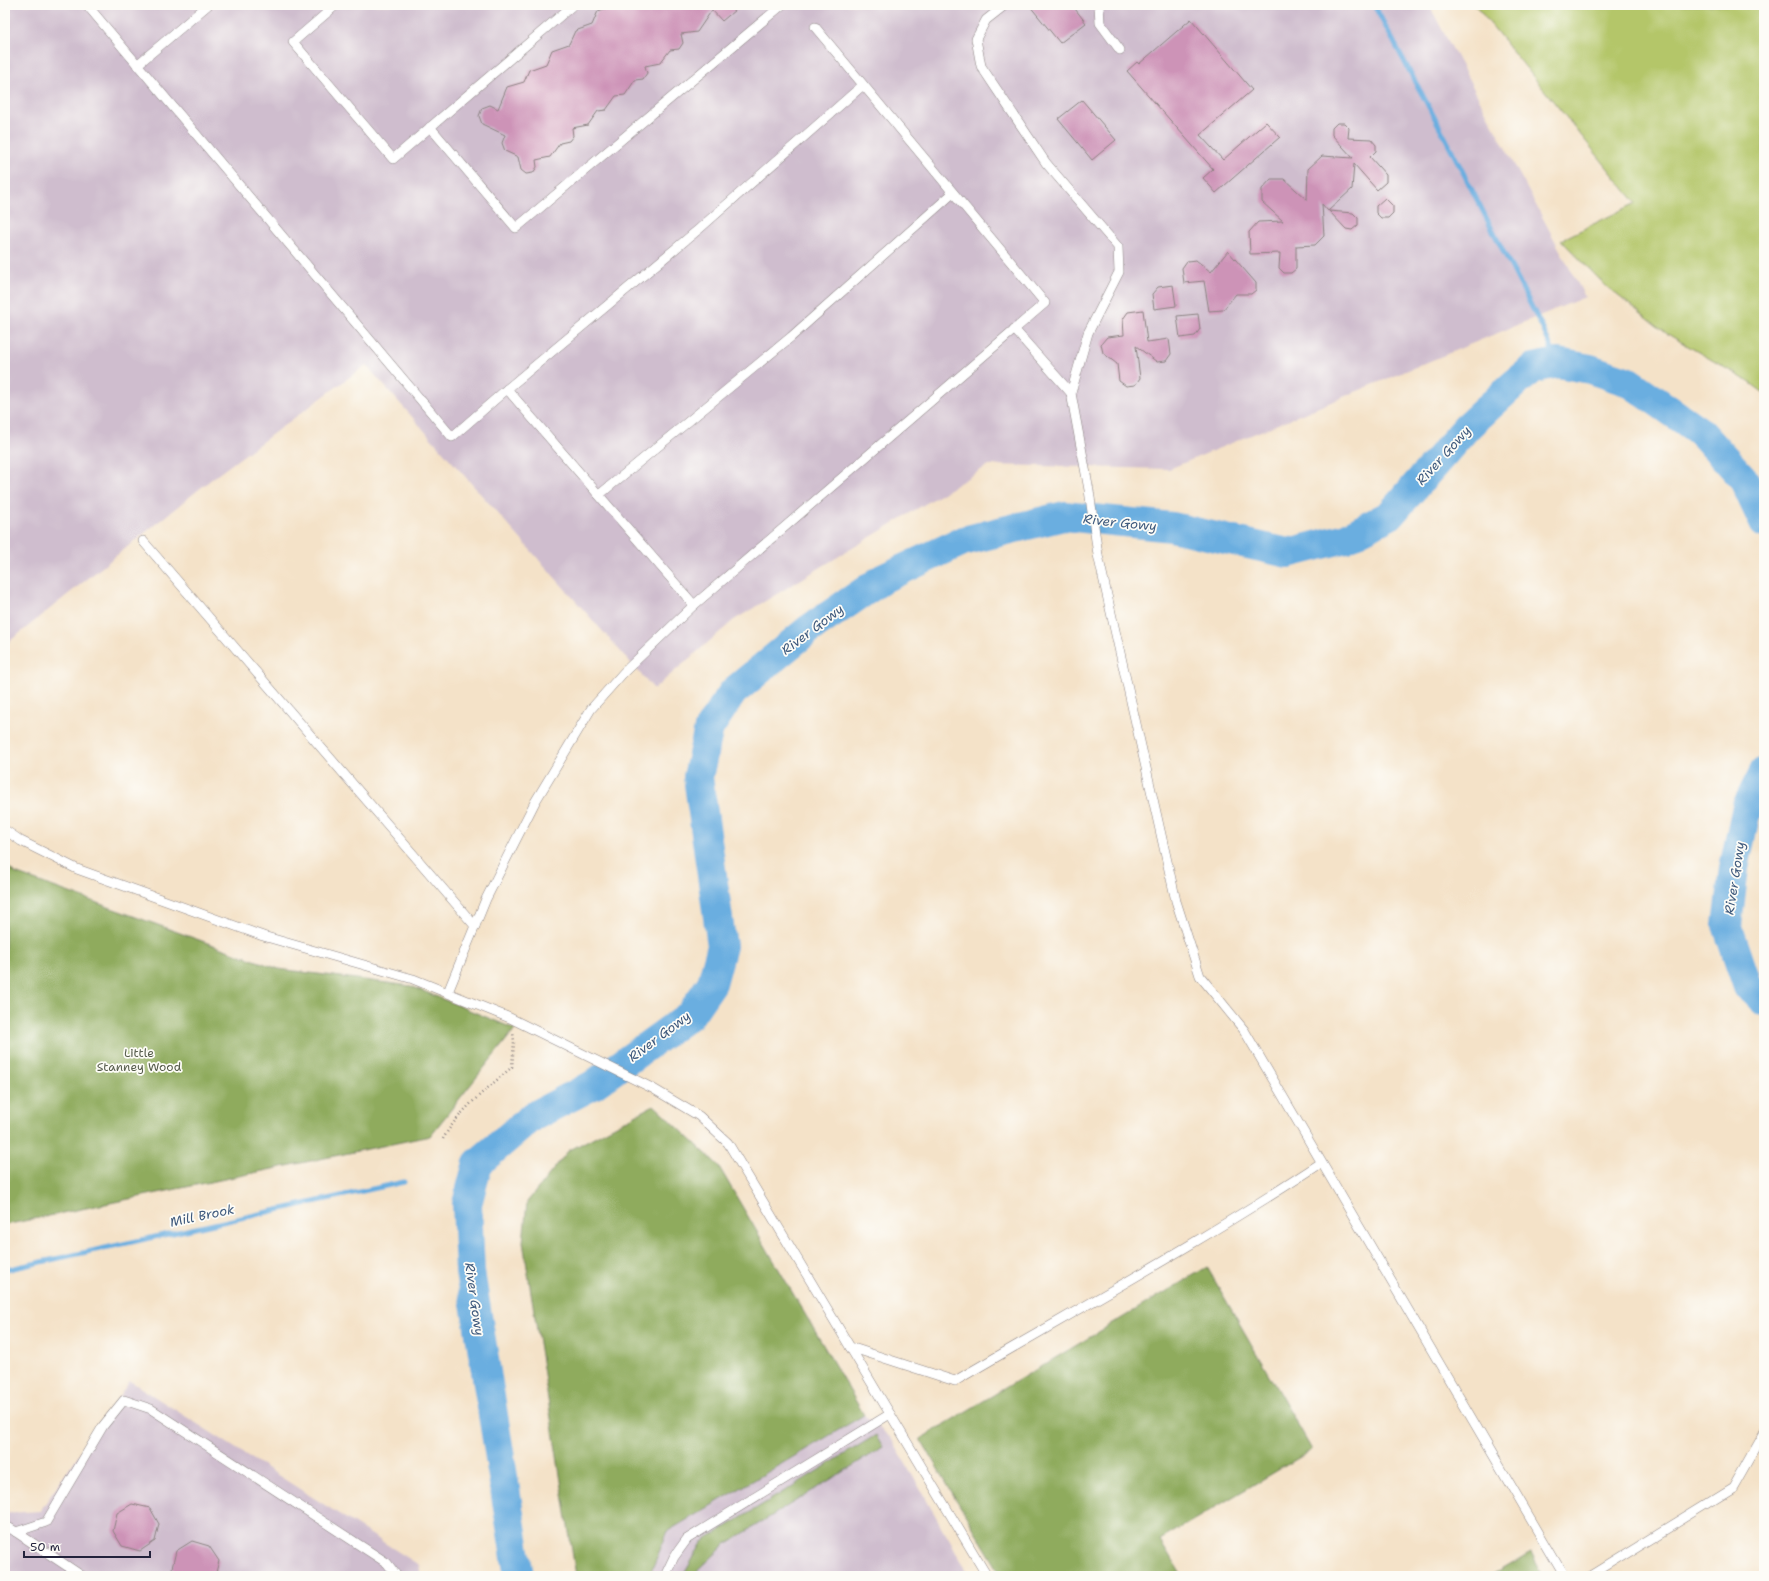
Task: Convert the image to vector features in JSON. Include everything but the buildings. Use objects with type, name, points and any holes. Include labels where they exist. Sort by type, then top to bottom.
[{"type":"lane","points":[[87,5],[452,436],[699,229],[863,85]]},
{"type":"lane","points":[[137,65],[208,5]]},
{"type":"lane","points":[[336,5],[293,42],[393,159],[573,5]]},
{"type":"lane","points":[[430,127],[516,228],[782,5]]},
{"type":"lane","points":[[1004,5],[986,20],[976,39],[981,66],[1046,163],[1118,247],[1119,272],[1088,333],[1071,393],[1089,490],[1098,555],[1176,901],[1200,976],[1244,1030],[1564,1576]]},
{"type":"lane","points":[[1099,5],[1100,23],[1120,50]]},
{"type":"lane","points":[[448,992],[486,899],[535,802],[591,709],[624,672],[694,605],[1045,303],[815,27]]},
{"type":"lane","points":[[599,495],[791,337],[953,193]]},
{"type":"lane","points":[[1014,329],[1071,393]]},
{"type":"lane","points":[[507,389],[694,605]]},
{"type":"lane","points":[[143,541],[475,926]]},
{"type":"lane","points":[[5,830],[21,841],[77,869],[263,936],[413,979],[448,992],[510,1018],[566,1045],[652,1088],[699,1116],[728,1143],[987,1576]]},
{"type":"lane","points":[[850,1347],[955,1381],[1197,1241],[1264,1201],[1321,1163]]},
{"type":"lane","points":[[16,1532],[46,1522],[103,1426],[124,1400],[151,1409],[387,1563],[397,1576]]},
{"type":"lane","points":[[665,1576],[674,1557],[687,1539],[890,1414]]},
{"type":"lane","points":[[1590,1576],[1733,1488],[1764,1433]]},
{"type":"lane","points":[[5,1525],[82,1576]]},
{"type":"path","points":[[443,1139],[452,1123],[477,1097],[512,1067],[514,1042],[510,1018]]},
{"type":"shaded area","points":[[5,5],[1429,5],[1585,297],[1169,469],[989,465],[734,620],[654,689],[366,365],[213,478],[5,645]]},
{"type":"shaded area","points":[[130,1381],[419,1565],[421,1576],[5,1576],[5,1510],[10,1513],[40,1511]]},
{"type":"shaded area","points":[[864,1415],[891,1438],[970,1576],[649,1576],[668,1531]]},
{"type":"green space","points":[[1475,5],[1764,5],[1764,393],[1749,382],[1666,333],[1607,287],[1561,240],[1636,203]]},
{"type":"green space","name":"Little Stanney Wood","points":[[5,864],[15,873],[279,969],[411,986],[515,1029],[430,1136],[5,1225]]},
{"type":"green space","points":[[654,1105],[718,1165],[864,1415],[668,1531],[649,1576],[576,1576],[523,1242],[527,1202],[568,1151]]},
{"type":"green space","points":[[1207,1267],[1312,1450],[1160,1540],[1182,1576],[1002,1576],[920,1439]]},
{"type":"green space","points":[[876,1435],[883,1447],[726,1544],[692,1576],[683,1576],[703,1541]]},
{"type":"green space","points":[[1531,1553],[1543,1576],[1491,1576]]},
{"type":"waterway","points":[[1374,5],[1445,137],[1542,327],[1558,363]]},
{"type":"waterway","name":"River Gowy","points":[[519,1576],[470,1272],[467,1204],[478,1163],[532,1117],[593,1085],[690,1015],[712,983],[722,946],[698,777],[709,728],[733,692],[808,630],[884,578],[963,541],[1064,516],[1172,527],[1288,553],[1346,538],[1390,515],[1467,427],[1514,384],[1534,368],[1558,363],[1590,369],[1629,382],[1702,433],[1743,478],[1764,523]]},
{"type":"waterway","name":"River Gowy","points":[[1764,772],[1747,806],[1734,868],[1727,925],[1748,987],[1764,1001]]},
{"type":"waterway","name":"Mill Brook","points":[[5,1270],[404,1182]]}]
